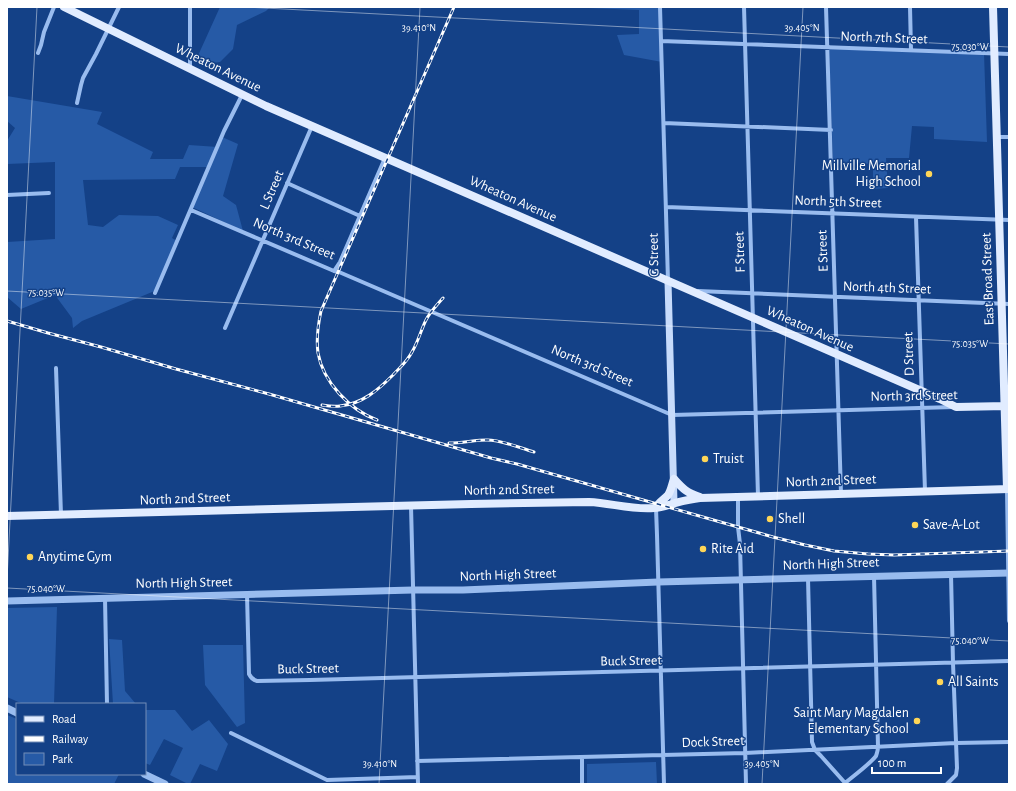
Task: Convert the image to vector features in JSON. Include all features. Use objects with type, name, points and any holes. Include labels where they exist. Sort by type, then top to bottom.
[{"type":"main road","name":"Wheaton Avenue","points":[[64,7],[242,95],[956,407]]},
{"type":"main road","name":"East Broad Street","points":[[993,7],[1000,220],[1006,304],[1008,489]]},
{"type":"main road","name":"G Street","points":[[668,281],[674,503]]},
{"type":"main road","name":"North 3rd Street","points":[[956,407],[1007,406]]},
{"type":"main road","points":[[674,479],[685,491],[702,498]]},
{"type":"main road","points":[[656,508],[667,496],[674,479]]},
{"type":"main road","name":"North 2nd Street","points":[[7,516],[589,502],[630,508],[656,508],[702,498],[1008,489]]},
{"type":"street","points":[[38,53],[44,32],[54,7]]},
{"type":"street","points":[[77,103],[83,78],[119,7]]},
{"type":"street","points":[[190,7],[190,69]]},
{"type":"street","name":"G Street","points":[[660,7],[668,281]]},
{"type":"street","name":"F Street","points":[[744,7],[758,496]]},
{"type":"street","name":"E Street","points":[[826,7],[831,130],[832,213],[841,494]]},
{"type":"street","points":[[910,7],[911,50]]},
{"type":"street","name":"North 7th Street","points":[[661,41],[1009,54]]},
{"type":"street","points":[[155,293],[224,131],[242,95]]},
{"type":"street","points":[[664,123],[831,130]]},
{"type":"street","name":"L Street","points":[[225,328],[312,126]]},
{"type":"street","points":[[997,137],[1009,137]]},
{"type":"street","points":[[334,271],[340,262],[385,158]]},
{"type":"street","points":[[287,184],[360,216]]},
{"type":"street","points":[[7,195],[49,193]]},
{"type":"street","name":"North 5th Street","points":[[666,207],[1009,220]]},
{"type":"street","name":"North 3rd Street","points":[[191,210],[672,415],[956,407]]},
{"type":"street","name":"D Street","points":[[916,217],[925,491]]},
{"type":"street","name":"North 4th Street","points":[[692,291],[1006,304]]},
{"type":"street","points":[[56,368],[61,515]]},
{"type":"street","name":"East Broad Street","points":[[1008,489],[1009,621]]},
{"type":"street","points":[[738,497],[746,784]]},
{"type":"street","points":[[411,506],[418,784]]},
{"type":"street","points":[[656,508],[664,784]]},
{"type":"street","name":"North High Street","points":[[7,601],[247,594],[463,590],[741,579],[1009,573]]},
{"type":"street","points":[[948,783],[954,778],[956,772],[951,574]]},
{"type":"street","points":[[808,578],[812,742],[815,750],[845,784],[872,760],[878,747],[874,576]]},
{"type":"street","name":"Buck Street","points":[[247,594],[249,674],[254,680],[310,680],[1009,662]]},
{"type":"street","points":[[105,598],[107,703]]},
{"type":"street","points":[[7,708],[16,712]]},
{"type":"street","points":[[231,733],[327,780],[418,776]]},
{"type":"street","name":"Dock Street","points":[[417,761],[745,753],[1009,742]]},
{"type":"street","points":[[582,757],[582,784]]},
{"type":"street","points":[[146,775],[162,784]]},
{"type":"green space","points":[[220,7],[270,7],[266,11],[237,25],[233,49],[220,62],[205,64],[196,60]]},
{"type":"green space","points":[[563,7],[660,7],[662,62],[624,55],[617,35],[639,34],[639,10]]},
{"type":"green space","points":[[829,47],[984,53],[987,142],[934,139],[934,127],[912,126],[909,158],[886,158],[888,188],[873,189],[873,164],[833,162]]},
{"type":"green space","points":[[7,96],[102,112],[97,124],[153,152],[150,159],[183,159],[189,145],[218,147],[222,137],[238,144],[223,196],[236,205],[243,231],[192,207],[208,167],[180,167],[175,179],[83,180],[88,225],[103,227],[119,215],[158,216],[178,225],[172,238],[177,241],[157,290],[82,321],[73,328],[72,318],[55,295],[21,309],[7,297],[7,242],[55,239],[55,162],[7,164],[7,141],[15,128],[7,121]]},
{"type":"green space","points":[[57,607],[54,703],[21,703],[7,697],[7,608]]},
{"type":"green space","points":[[109,639],[122,640],[125,691],[135,703],[113,703]]},
{"type":"green space","points":[[203,645],[243,645],[245,723],[237,727],[205,685]]},
{"type":"green space","points":[[146,710],[175,710],[192,731],[209,720],[228,744],[217,771],[200,764],[190,784],[170,775],[183,748],[164,739],[150,765],[146,763]]},
{"type":"green space","points":[[7,715],[16,719],[16,775],[118,775],[114,784],[7,784]]},
{"type":"green space","points":[[656,762],[657,784],[587,784],[587,764]]},
{"type":"railway","points":[[377,420],[357,409],[339,394],[326,374],[321,364],[317,348],[320,316],[454,7]]},
{"type":"railway","points":[[322,405],[348,405],[369,395],[381,386],[408,359],[428,317],[443,298]]},
{"type":"railway","points":[[7,321],[805,545],[834,551],[894,555],[1009,551]]},
{"type":"railway","points":[[449,443],[493,440],[534,452]]},
{"type":"place","name":"Millville Memorial High School","points":[[929,174]]},
{"type":"place","name":"Truist","points":[[705,459]]},
{"type":"place","name":"Shell","points":[[770,519]]},
{"type":"place","name":"Save-A-Lot","points":[[915,525]]},
{"type":"place","name":"Rite Aid","points":[[703,549]]},
{"type":"place","name":"Anytime Gym","points":[[30,557]]},
{"type":"place","name":"All Saints","points":[[940,682]]},
{"type":"place","name":"Saint Mary Magdalen Elementary School","points":[[917,721]]}]
